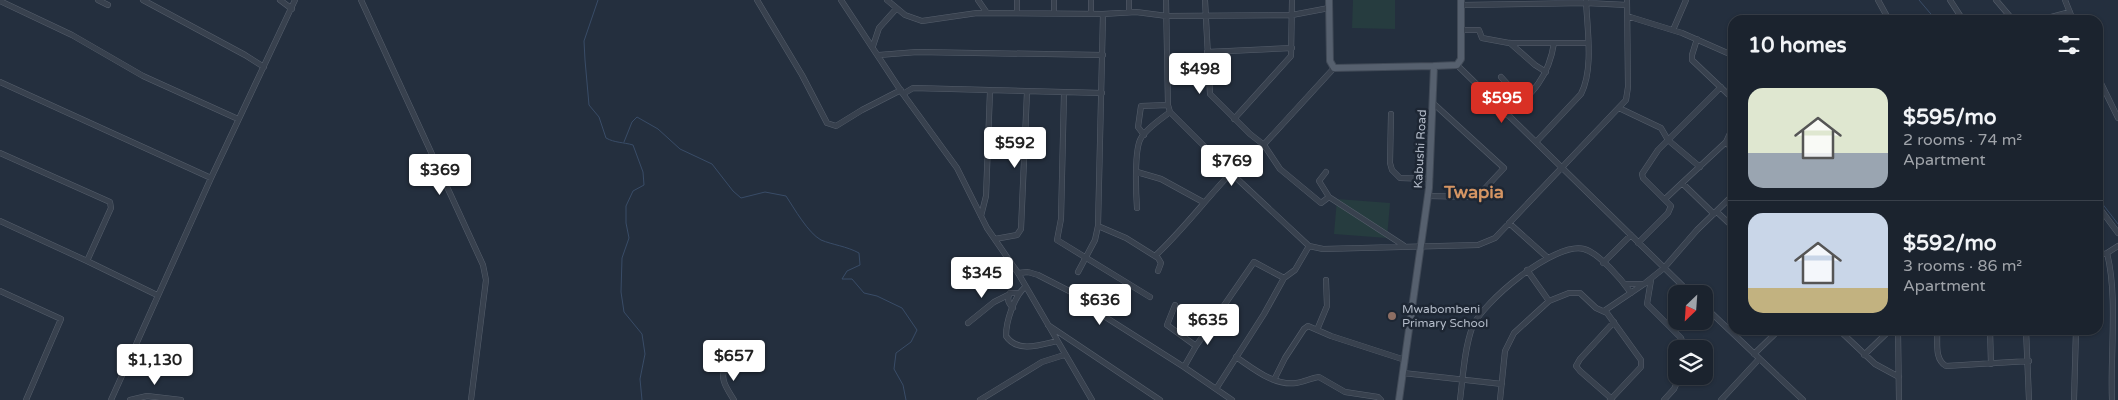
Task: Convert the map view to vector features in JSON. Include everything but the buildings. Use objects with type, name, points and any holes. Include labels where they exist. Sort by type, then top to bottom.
[{"type":"main road","points":[[1329,0],[1330,60],[1334,68],[1457,65],[1461,59],[1461,3]]},
{"type":"main road","name":"Kabushi Road","points":[[1399,400],[1430,179],[1434,66]]},
{"type":"street","points":[[98,0],[108,5]]},
{"type":"street","points":[[143,0],[264,67]]},
{"type":"street","points":[[280,0],[292,9]]},
{"type":"street","points":[[111,400],[157,295],[295,0]]},
{"type":"street","points":[[361,0],[483,265],[486,280],[471,400]]},
{"type":"street","points":[[757,0],[802,75],[827,123],[836,126],[862,110],[913,88],[990,92],[1102,93]]},
{"type":"street","points":[[841,0],[902,92],[957,168],[981,216],[1018,273],[1064,355],[1092,400]]},
{"type":"street","points":[[887,0],[896,9],[912,19],[922,21],[987,13],[1017,12],[1054,14],[1129,12],[1167,16],[1292,15],[1330,8]]},
{"type":"street","points":[[978,0],[987,13]]},
{"type":"street","points":[[1017,0],[1017,12]]},
{"type":"street","points":[[1054,0],[1054,14]]},
{"type":"street","points":[[1091,0],[1091,14]]},
{"type":"street","points":[[1129,0],[1129,12]]},
{"type":"street","points":[[1166,0],[1168,105],[1170,112],[1233,175],[1309,246],[1323,249],[1404,245],[1448,246],[1482,243],[1495,238],[1619,108],[1627,96],[1627,3],[1461,3]]},
{"type":"street","points":[[1205,0],[1210,94],[1250,134],[1264,144],[1280,168],[1320,202],[1323,203],[1329,197]]},
{"type":"street","points":[[1234,119],[1291,56],[1292,0]]},
{"type":"street","points":[[1674,30],[1686,0]]},
{"type":"street","points":[[1878,0],[1887,15]]},
{"type":"street","points":[[1950,0],[1960,15]]},
{"type":"street","points":[[1996,0],[2008,15]]},
{"type":"street","points":[[2065,0],[2071,15]]},
{"type":"street","points":[[0,1],[72,35],[143,76],[238,119]]},
{"type":"street","points":[[1536,142],[1581,94],[1587,80],[1586,2]]},
{"type":"street","points":[[873,46],[879,28],[896,9]]},
{"type":"street","points":[[2059,15],[2070,12]]},
{"type":"street","points":[[1078,272],[1094,240],[1098,226],[1103,14]]},
{"type":"street","points":[[1627,16],[1674,30],[1728,53]]},
{"type":"street","points":[[1462,30],[1480,30],[1482,38],[1509,43],[1588,43]]},
{"type":"street","points":[[1697,40],[1692,60],[1728,94]]},
{"type":"street","points":[[1509,43],[1546,72]]},
{"type":"street","points":[[1507,115],[1523,101],[1546,72],[1554,43]]},
{"type":"street","points":[[1207,52],[1292,48]]},
{"type":"street","points":[[879,55],[909,52],[1103,55]]},
{"type":"street","points":[[1457,65],[1682,285]]},
{"type":"street","points":[[1155,256],[1189,222],[1203,202],[1264,144],[1334,68]]},
{"type":"street","points":[[1501,77],[1523,101]]},
{"type":"street","points":[[0,82],[211,178]]},
{"type":"street","points":[[1638,243],[1670,211],[1670,204],[1642,176],[1648,163],[1668,140],[1721,87]]},
{"type":"street","points":[[2104,89],[2118,118]]},
{"type":"street","points":[[981,216],[986,196],[990,92]]},
{"type":"street","points":[[995,239],[1017,235],[1021,229],[1027,92]]},
{"type":"street","points":[[1064,93],[1061,219],[1057,240],[1150,297]]},
{"type":"street","points":[[1428,196],[1477,197],[1504,168],[1434,104]]},
{"type":"street","points":[[1144,135],[1138,131],[1141,106],[1168,105]]},
{"type":"street","points":[[1619,108],[1661,128],[1668,140],[1700,168]]},
{"type":"street","points":[[1137,208],[1137,172],[1140,141],[1144,135],[1170,112]]},
{"type":"street","points":[[1391,114],[1391,168],[1400,178],[1430,179]]},
{"type":"street","points":[[1665,199],[1700,168],[1728,138]]},
{"type":"street","points":[[0,154],[110,202],[111,208],[87,261]]},
{"type":"street","points":[[1137,172],[1161,179],[1203,202]]},
{"type":"street","points":[[1326,172],[1319,182],[1329,197],[1404,245]]},
{"type":"street","points":[[1682,183],[1728,223]]},
{"type":"street","points":[[1604,311],[1664,268],[1685,242],[1728,200]]},
{"type":"street","points":[[2103,213],[2118,233]]},
{"type":"street","points":[[0,221],[157,295]]},
{"type":"street","points":[[1509,223],[1548,258]]},
{"type":"street","points":[[1098,226],[1126,238],[1155,256],[1161,261],[1158,271]]},
{"type":"street","points":[[1603,263],[1631,235]]},
{"type":"street","points":[[1216,389],[1264,314],[1284,278],[1297,267],[1309,246]]},
{"type":"street","points":[[2103,254],[2118,246]]},
{"type":"street","points":[[1460,400],[1472,327],[1490,304],[1528,270],[1548,258],[1581,248],[1603,263],[1625,284],[1631,293]]},
{"type":"street","points":[[2108,253],[2114,273],[2115,288],[2115,339],[2111,368],[2112,400]]},
{"type":"street","points":[[1184,367],[1196,346],[1254,262],[1284,278]]},
{"type":"street","points":[[1528,270],[1549,301]]},
{"type":"street","points":[[1018,273],[1028,272],[1038,275],[1076,295],[1099,313],[1232,400]]},
{"type":"street","points":[[1651,279],[1647,304],[1682,340]]},
{"type":"street","points":[[1317,330],[1327,306],[1326,280]]},
{"type":"street","points":[[1625,284],[1644,284]]},
{"type":"street","points":[[1025,287],[1019,293],[1006,326],[1006,336],[1010,342],[1031,347],[1057,341]]},
{"type":"street","points":[[0,291],[61,319],[26,400]]},
{"type":"street","points":[[1500,400],[1502,368],[1508,343],[1514,333],[1549,301],[1576,292],[1583,295],[1596,308],[1610,316],[1635,348],[1642,364],[1611,399],[1576,366],[1580,359],[1614,322]]},
{"type":"street","points":[[968,323],[994,302],[1010,293],[1019,293]]},
{"type":"street","points":[[1008,295],[1008,300],[1013,308]]},
{"type":"street","points":[[1610,316],[1614,303]]},
{"type":"street","points":[[1175,305],[1167,325],[1196,346]]},
{"type":"street","points":[[1713,315],[1728,329]]},
{"type":"street","points":[[1047,325],[1160,400]]},
{"type":"street","points":[[1274,380],[1285,358],[1306,326],[1405,360]]},
{"type":"street","points":[[1734,335],[1803,400]]},
{"type":"street","points":[[1754,354],[1774,335]]},
{"type":"street","points":[[1844,335],[1864,355],[1899,378]]},
{"type":"street","points":[[1864,355],[1885,335]]},
{"type":"street","points":[[1898,335],[1899,400]]},
{"type":"street","points":[[1937,335],[1938,358],[1946,366],[2029,361]]},
{"type":"street","points":[[1990,335],[1991,364]]},
{"type":"street","points":[[2026,335],[2029,361],[2029,400]]},
{"type":"street","points":[[2074,400],[2076,335]]},
{"type":"street","points":[[980,400],[1042,362],[1064,355]]},
{"type":"street","points":[[1236,357],[1274,380],[1295,384],[1319,377],[1345,392],[1376,397],[1381,400]]},
{"type":"street","points":[[1721,400],[1760,360]]},
{"type":"street","points":[[726,364],[722,373],[723,382],[734,400]]},
{"type":"street","points":[[1403,373],[1502,384]]},
{"type":"street","points":[[1664,400],[1676,385]]},
{"type":"street","points":[[130,400],[147,396],[181,400]]},
{"type":"green space","points":[[1353,0],[1395,0],[1395,29],[1352,28]]},
{"type":"green space","points":[[1337,199],[1390,203],[1387,238],[1334,234]]},
{"type":"waterway","points":[[598,0],[584,41],[589,105],[599,117],[606,138],[633,145],[643,172],[644,185],[633,191],[626,206],[626,223],[629,238],[622,258],[621,292],[624,312],[642,334],[645,354],[640,379],[642,400]]},
{"type":"waterway","points":[[1919,0],[1932,15]]},
{"type":"waterway","points":[[624,142],[632,122],[637,117],[658,129],[680,149],[712,164],[733,191],[741,198],[765,192],[786,196],[816,237],[859,253],[860,265],[847,271],[842,279],[852,279],[864,293],[877,296],[902,308],[917,330],[911,342],[896,353],[894,369],[903,385],[906,400]]},
{"type":"waterway","points":[[2103,204],[2118,224]]},
{"type":"place","name":"Mwabombeni Primary School","points":[[1392,316]]},
{"type":"district","name":"Twapia","points":[[1474,192]]}]
